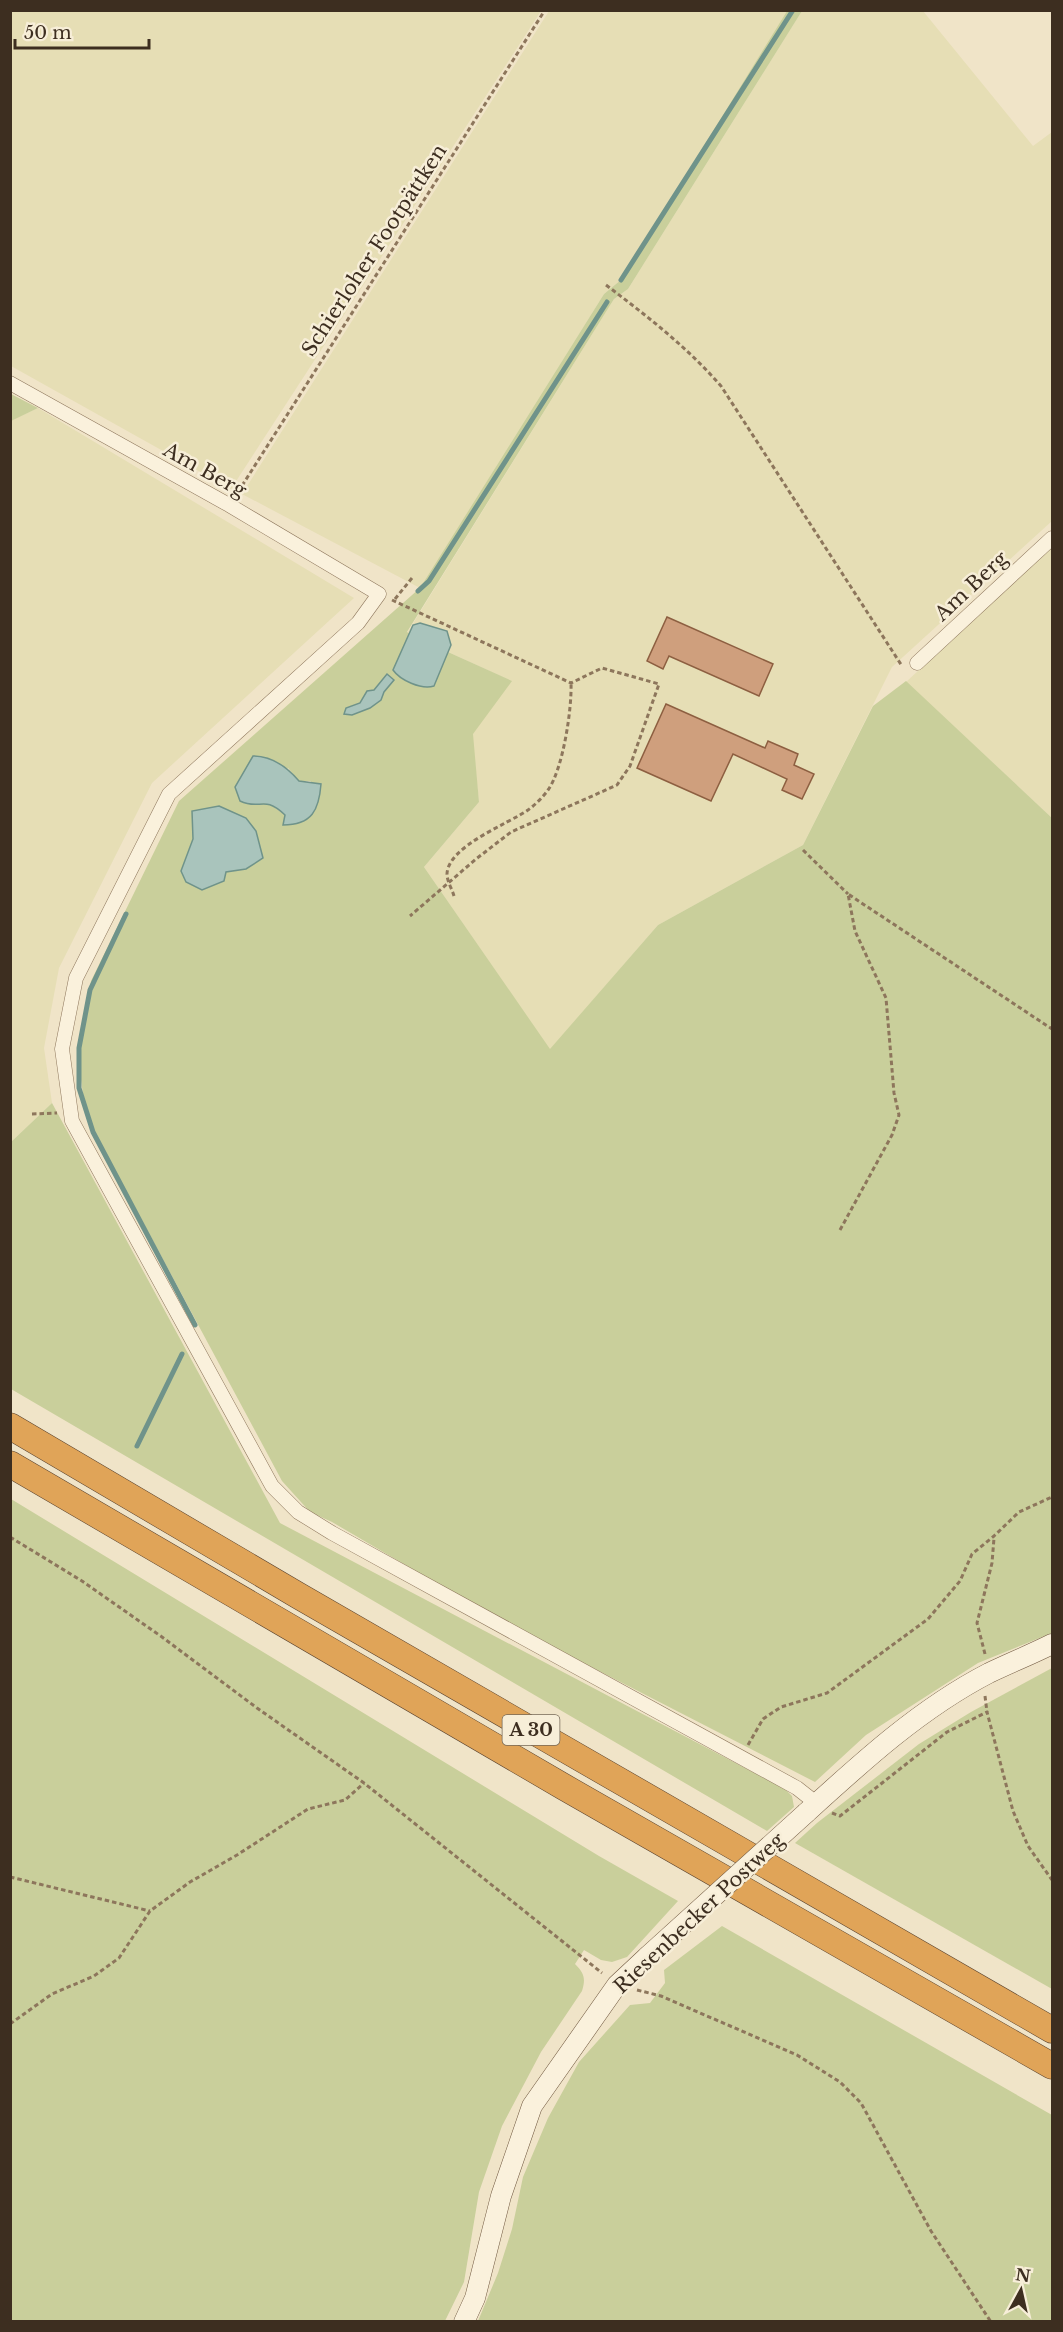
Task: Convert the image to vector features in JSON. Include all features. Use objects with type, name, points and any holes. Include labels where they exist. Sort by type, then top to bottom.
[{"type":"highway","name":"A 30","points":[[10,1426],[299,1596],[1053,2030]]},
{"type":"highway","name":"A 30","points":[[10,1464],[564,1787],[1053,2066]]},
{"type":"street","name":"Am Berg","points":[[10,383],[229,505],[379,594]]},
{"type":"street","name":"Am Berg","points":[[917,663],[1053,538]]},
{"type":"street","points":[[379,594],[358,623],[169,794],[76,978],[62,1050],[72,1120],[272,1486],[298,1512],[797,1788],[811,1808]]},
{"type":"street","name":"Riesenbecker Postweg","points":[[464,2322],[475,2298],[501,2196],[532,2106],[617,1985],[811,1808],[903,1728],[988,1674],[1053,1644]]},
{"type":"path","name":"Schierloher Footpättken","points":[[229,505],[545,10]]},
{"type":"path","points":[[606,285],[698,360],[721,386],[906,673]]},
{"type":"path","points":[[394,601],[412,578]]},
{"type":"path","points":[[379,594],[571,683],[603,668],[659,684],[630,766],[617,785],[511,832],[410,916]]},
{"type":"path","points":[[454,896],[447,876],[449,865],[466,846],[529,809],[548,790],[556,773],[572,706],[571,683]]},
{"type":"path","points":[[803,850],[848,894],[1053,1029]]},
{"type":"path","points":[[840,1230],[892,1135],[899,1115],[887,1030],[886,998],[855,931],[848,894]]},
{"type":"path","points":[[32,1114],[71,1112]]},
{"type":"path","points":[[742,1758],[763,1719],[781,1707],[827,1693],[928,1619],[960,1581],[972,1554],[1019,1512],[1053,1497]]},
{"type":"path","points":[[994,1536],[992,1563],[977,1623],[988,1674],[984,1701],[1013,1811],[1028,1846],[1053,1880]]},
{"type":"path","points":[[10,1537],[82,1581],[364,1784],[617,1985],[661,1996],[708,2016],[797,2055],[840,2082],[861,2103],[931,2231],[990,2322]]},
{"type":"path","points":[[811,1808],[840,1816],[947,1732],[987,1712]]},
{"type":"path","points":[[10,2024],[52,1994],[94,1976],[119,1958],[150,1911],[190,1882],[308,1809],[345,1800],[364,1784]]},
{"type":"path","points":[[10,1877],[150,1911]]},
{"type":"shaded area","points":[[11,10],[541,11],[231,489],[11,366]]},
{"type":"shaded area","points":[[549,11],[787,11],[622,279],[604,294],[420,588],[242,494]]},
{"type":"shaded area","points":[[802,11],[923,11],[1033,146],[1052,132],[1052,521],[892,667],[803,845],[658,925],[550,1050],[424,867],[479,802],[472,734],[511,681],[407,633],[614,299],[628,289]]},
{"type":"shaded area","points":[[38,408],[354,598],[152,783],[59,968],[44,1048],[52,1103],[11,1142],[10,421]]},
{"type":"shaded area","points":[[1052,547],[1052,818],[906,682]]},
{"type":"green space","points":[[787,11],[802,11],[628,289],[614,299],[407,632],[410,634],[393,670],[411,683],[423,687],[433,686],[448,652],[512,681],[473,734],[479,802],[424,867],[550,1049],[658,925],[803,845],[873,706],[906,681],[1052,818],[1052,1633],[978,1663],[866,1735],[815,1782],[496,1618],[332,1522],[310,1512],[282,1481],[86,1116],[77,1051],[91,981],[179,801],[420,588],[604,294],[622,279]],"holes":[[[387,674],[394,680],[380,700],[370,708],[352,714],[346,708],[360,703],[367,691],[374,690]],[[288,768],[299,781],[311,781],[284,825],[285,815],[267,802]],[[193,839],[246,869],[226,872],[181,871]]]},
{"type":"green space","points":[[11,394],[38,408],[11,421]]},
{"type":"green space","points":[[52,1103],[280,1523],[785,1789],[792,1796],[794,1807],[767,1831],[11,1389],[11,1142]]},
{"type":"green space","points":[[11,1499],[599,1856],[678,1901],[627,1957],[612,1962],[601,1960],[584,1950],[575,1964],[583,1976],[582,1991],[541,2052],[502,2126],[479,2192],[464,2282],[445,2321],[11,2321]]},
{"type":"green space","points":[[1052,1668],[1052,1989],[795,1843],[817,1823],[919,1744],[971,1712]]},
{"type":"green space","points":[[722,1926],[1052,2115],[1052,2321],[478,2321],[498,2273],[512,2229],[523,2177],[548,2118],[579,2062],[630,2005],[650,2003],[665,1983],[664,1970]]},
{"type":"water","points":[[420,623],[447,631],[451,645],[434,686],[429,687],[411,683],[393,670],[413,625]]},
{"type":"water","points":[[387,674],[394,680],[384,692],[381,700],[370,708],[352,715],[344,714],[346,708],[360,703],[367,691],[374,690]]},
{"type":"water","points":[[253,756],[260,756],[279,763],[299,781],[321,784],[316,808],[307,819],[283,825],[285,815],[272,805],[247,804],[240,801],[235,787]]},
{"type":"water","points":[[219,806],[246,818],[256,831],[263,858],[246,869],[226,872],[224,881],[202,890],[186,882],[181,871],[193,839],[192,811]]},
{"type":"building","points":[[667,617],[773,664],[759,696],[669,656],[663,669],[647,661]]},
{"type":"building","points":[[666,704],[765,748],[768,741],[798,754],[794,765],[814,774],[802,799],[782,790],[787,779],[733,754],[711,801],[637,768]]},
{"type":"waterway","points":[[621,280],[793,10]]},
{"type":"waterway","points":[[418,591],[429,581],[607,302]]},
{"type":"waterway","points":[[126,914],[90,990],[79,1048],[79,1088],[93,1132],[195,1325]]},
{"type":"waterway","points":[[137,1446],[182,1354]]}]
